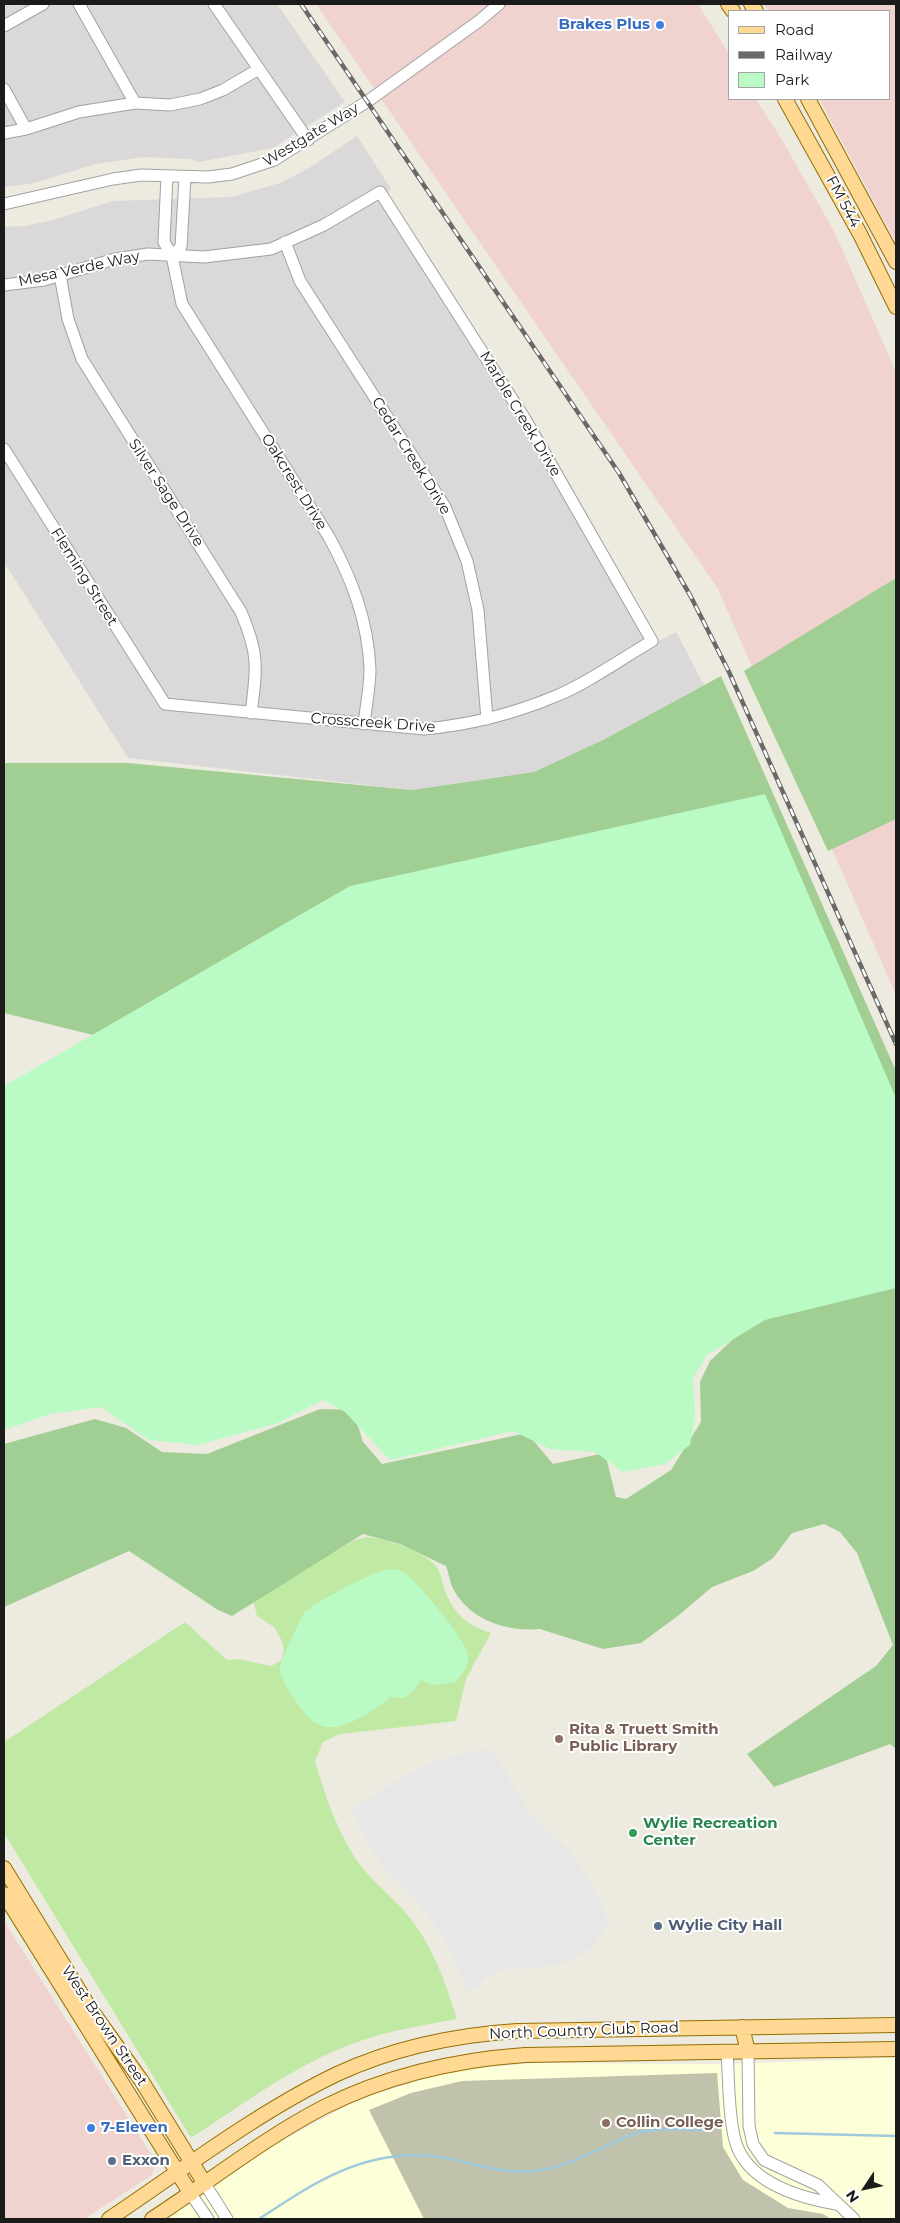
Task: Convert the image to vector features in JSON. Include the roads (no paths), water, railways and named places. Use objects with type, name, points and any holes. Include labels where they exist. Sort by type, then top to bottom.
[{"type":"main road","name":"FM 544","points":[[786,100],[860,234],[896,307]]},
{"type":"main road","name":"FM 544","points":[[809,100],[896,262]]},
{"type":"main road","points":[[813,147],[829,136]]},
{"type":"main road","name":"West Brown Street","points":[[4,1868],[91,2010],[141,2080],[205,2184]]},
{"type":"main road","name":"West Brown Street","points":[[4,1894],[191,2194]]},
{"type":"main road","points":[[54,1974],[63,1978],[91,2010]]},
{"type":"main road","name":"North Country Club Road","points":[[110,2219],[293,2097],[338,2074],[405,2050],[478,2034],[517,2031],[896,2025]]},
{"type":"main road","points":[[742,2027],[748,2052]]},
{"type":"main road","points":[[727,2052],[742,2027]]},
{"type":"main road","points":[[478,2034],[480,2059]]},
{"type":"main road","name":"North Country Club Road","points":[[152,2219],[304,2119],[351,2095],[410,2073],[480,2059],[525,2055],[896,2049]]},
{"type":"street","points":[[4,26],[43,4]]},
{"type":"street","points":[[79,4],[135,103]]},
{"type":"street","points":[[214,4],[308,140]]},
{"type":"street","name":"Westgate Way","points":[[4,204],[113,178],[141,175],[208,177],[256,168],[308,140],[434,54],[499,4]]},
{"type":"street","points":[[4,133],[26,129],[79,112],[135,103],[170,105],[200,99],[223,90],[259,68]]},
{"type":"street","points":[[4,89],[26,129]]},
{"type":"street","name":"Oakcrest Drive","points":[[167,176],[164,242],[172,256],[182,304],[329,537],[348,571],[359,602],[366,635],[370,671],[364,724]]},
{"type":"street","points":[[172,256],[181,247],[185,177]]},
{"type":"street","name":"Mesa Verde Way","points":[[4,285],[44,280],[115,259],[148,254],[204,258],[271,248],[324,225],[380,192]]},
{"type":"street","name":"Marble Creek Drive","points":[[380,192],[525,419],[652,641]]},
{"type":"street","name":"Cedar Creek Drive","points":[[285,242],[300,281],[445,506],[467,561],[478,610],[487,719]]},
{"type":"street","name":"Silver Sage Drive","points":[[60,275],[68,320],[82,359],[241,612],[252,639],[257,670],[251,712]]},
{"type":"street","name":"Fleming Street","points":[[4,449],[165,704]]},
{"type":"street","name":"Crosscreek Drive","points":[[165,704],[424,730],[462,726],[509,714],[558,696],[652,641]]},
{"type":"street","points":[[727,2052],[734,2137],[742,2157],[753,2171],[772,2184],[813,2200],[836,2204]]},
{"type":"street","points":[[748,2052],[749,2126],[753,2144],[764,2160],[818,2186],[854,2219]]},
{"type":"street","points":[[205,2184],[227,2219]]},
{"type":"street","points":[[191,2194],[208,2219]]},
{"type":"waterway","points":[[259,2219],[318,2182],[360,2164],[382,2158],[430,2156],[459,2160],[498,2169],[526,2172],[555,2167],[579,2159],[645,2131],[664,2129],[713,2130]]},
{"type":"waterway","points":[[775,2133],[896,2136]]},
{"type":"railway","points":[[301,4],[619,473],[690,595],[729,672],[896,1044]]},
{"type":"place","name":"Brakes Plus","points":[[660,25]]},
{"type":"place","name":"Rita & Truett Smith Public Library","points":[[559,1739]]},
{"type":"place","name":"Wylie Recreation Center","points":[[633,1833]]},
{"type":"place","name":"Wylie City Hall","points":[[658,1926]]},
{"type":"place","name":"Collin College","points":[[606,2123]]},
{"type":"place","name":"7-Eleven","points":[[91,2128]]},
{"type":"place","name":"Exxon","points":[[112,2161]]}]
